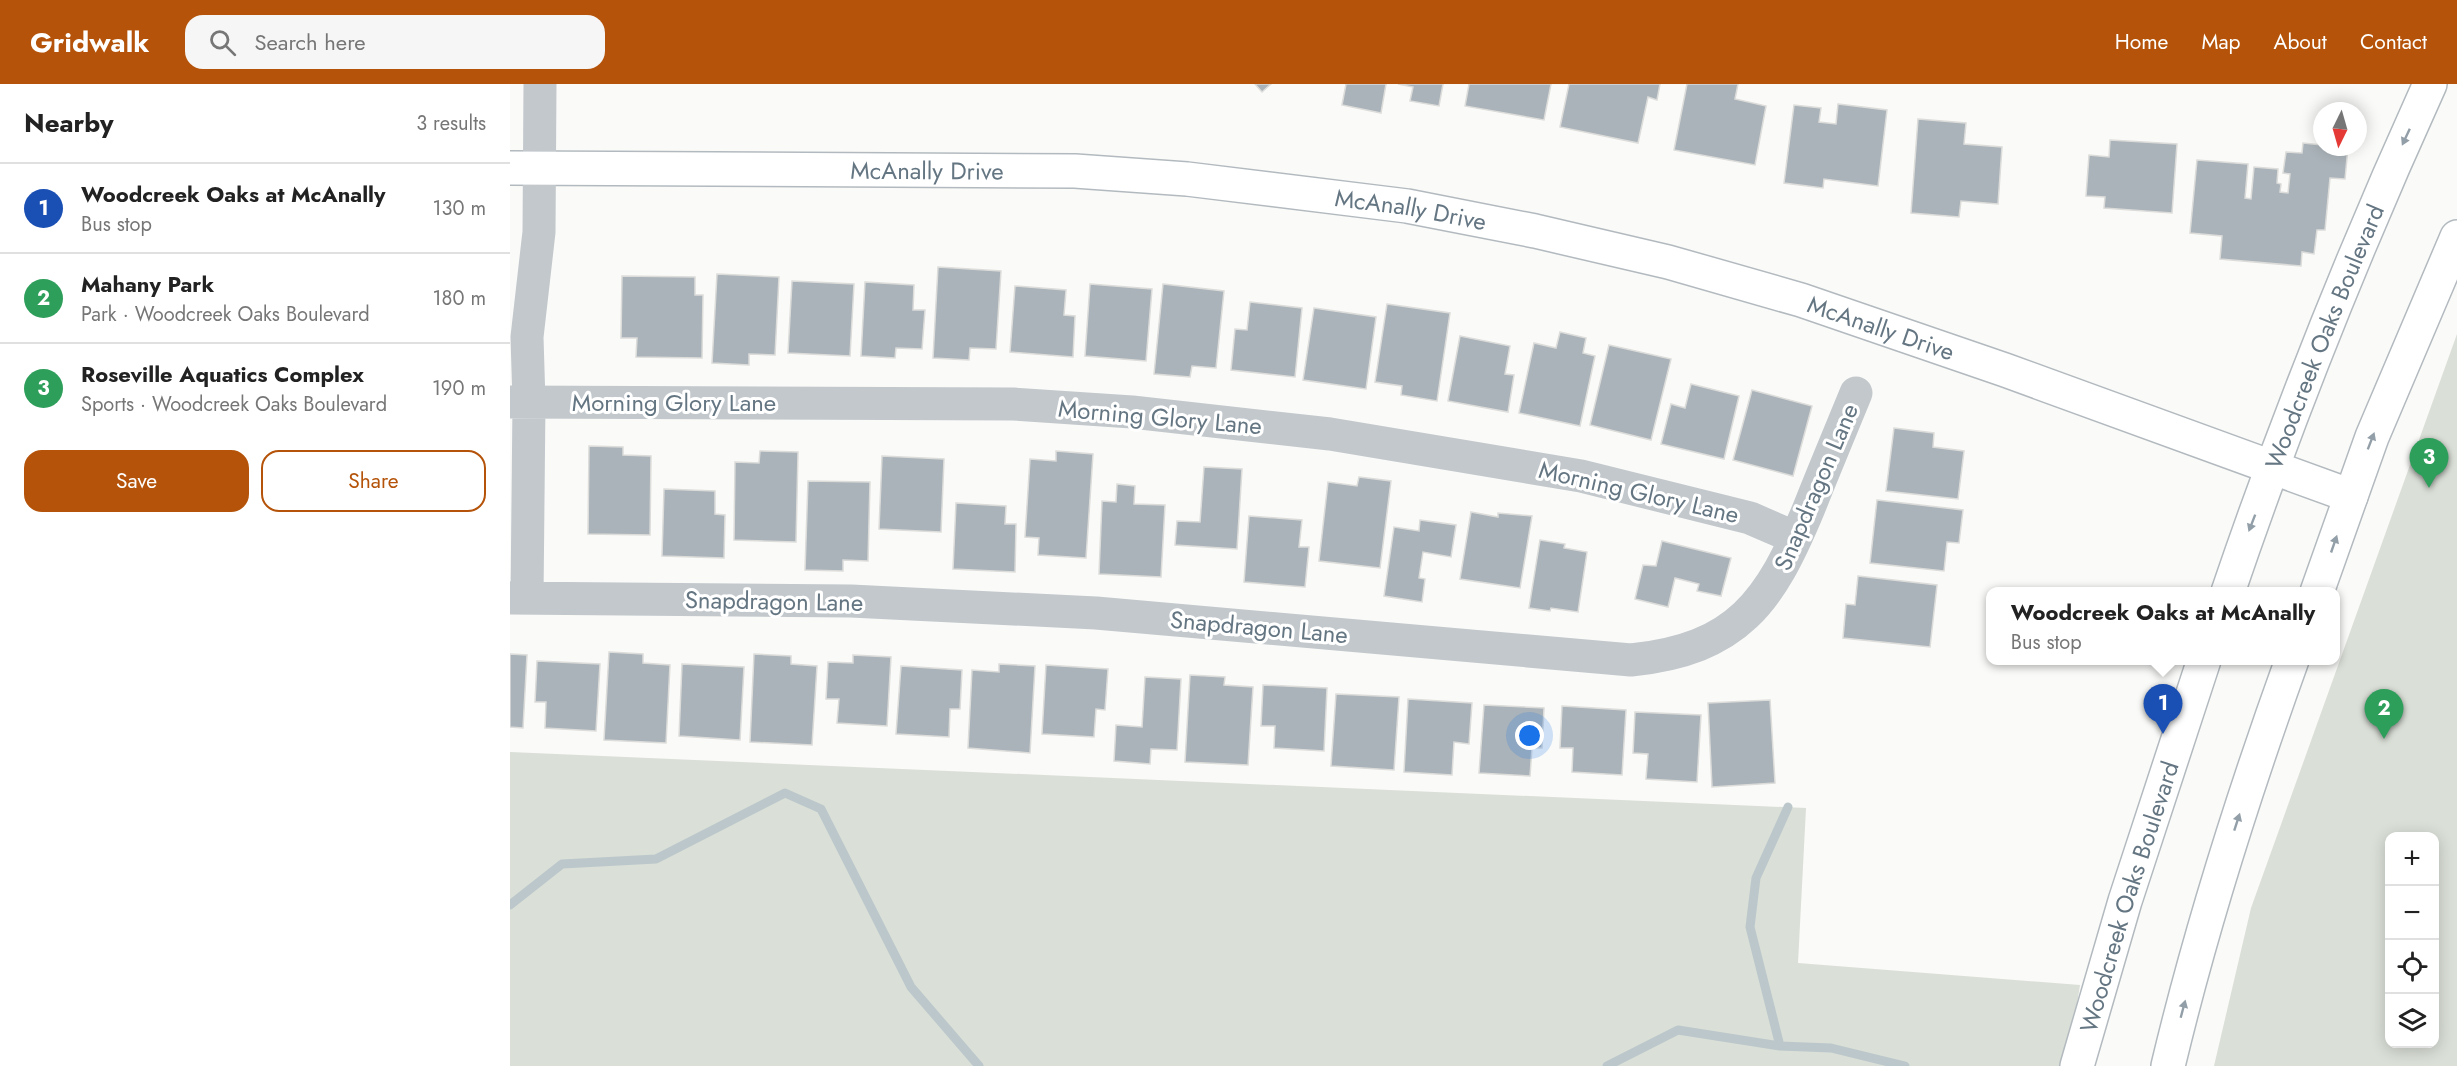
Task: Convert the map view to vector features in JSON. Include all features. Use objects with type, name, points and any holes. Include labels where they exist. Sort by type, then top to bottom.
[{"type":"main road","name":"Woodcreek Oaks Boulevard","points":[[2229,587],[2273,468],[2382,189],[2430,84]]},
{"type":"main road","name":"McAnally Drive","points":[[525,168],[1075,171],[1187,178],[1407,207],[1535,231],[1635,255],[1801,300],[2005,369],[2351,496]]},
{"type":"main road","points":[[2319,587],[2372,437],[2457,237]]},
{"type":"main road","name":"Woodcreek Oaks Boulevard","points":[[2077,1066],[2125,901],[2202,665]]},
{"type":"main road","points":[[2168,1066],[2213,898],[2290,665]]},
{"type":"street","points":[[518,598],[520,402],[539,231],[525,168],[540,84]]},
{"type":"street","name":"Snapdragon Lane","points":[[518,598],[852,601],[1096,614],[1631,660],[1668,656],[1703,645],[1732,628],[1773,585],[1796,538],[1856,393]]},
{"type":"street","name":"Morning Glory Lane","points":[[520,402],[1013,404],[1144,413],[1330,434],[1581,476],[1750,518],[1796,538]]},
{"type":"shaded area","points":[[2457,334],[2457,1066],[2214,1066],[2251,908]]},
{"type":"shaded area","points":[[510,752],[1806,808],[1798,963],[2080,985],[2067,1066],[510,1066]]},
{"type":"building","points":[[1255,84],[1271,84],[1262,92]]},
{"type":"building","points":[[1346,84],[1386,84],[1381,113],[1342,105]]},
{"type":"building","points":[[1398,84],[1443,84],[1439,106],[1410,101],[1413,87]]},
{"type":"building","points":[[1469,84],[1551,84],[1544,120],[1465,106]]},
{"type":"building","points":[[1569,84],[1660,84],[1657,100],[1648,97],[1638,143],[1560,127]]},
{"type":"building","points":[[1687,84],[1738,84],[1735,99],[1766,106],[1755,165],[1674,150]]},
{"type":"building","points":[[1838,104],[1887,110],[1878,186],[1824,179],[1823,188],[1784,183],[1794,105],[1821,108],[1819,122],[1836,124]]},
{"type":"building","points":[[1918,119],[1966,123],[1964,144],[2002,147],[1998,204],[1961,201],[1959,217],[1911,213]]},
{"type":"building","points":[[2110,140],[2177,144],[2172,213],[2104,208],[2105,197],[2086,196],[2089,155],[2109,157]]},
{"type":"building","points":[[2303,143],[2313,144],[2313,156],[2347,156],[2345,179],[2330,178],[2325,230],[2317,230],[2314,254],[2302,252],[2301,266],[2220,259],[2222,236],[2190,233],[2197,160],[2248,164],[2245,198],[2251,199],[2254,167],[2278,169],[2277,183],[2281,184],[2280,192],[2288,193],[2290,174],[2283,173],[2286,152],[2302,153]]},
{"type":"building","points":[[938,267],[1001,271],[996,349],[970,348],[969,360],[933,358]]},
{"type":"building","points":[[717,274],[779,277],[775,355],[749,354],[749,365],[712,363]]},
{"type":"building","points":[[622,276],[695,277],[695,295],[703,295],[702,358],[636,357],[637,338],[621,338]]},
{"type":"building","points":[[792,281],[854,284],[850,356],[788,353]]},
{"type":"building","points":[[865,282],[914,285],[913,310],[925,310],[922,349],[896,348],[895,358],[861,356]]},
{"type":"building","points":[[1090,284],[1152,289],[1146,361],[1085,356]]},
{"type":"building","points":[[1163,284],[1224,291],[1216,368],[1192,366],[1190,377],[1154,374]]},
{"type":"building","points":[[1015,286],[1066,290],[1064,315],[1075,316],[1073,357],[1010,352]]},
{"type":"building","points":[[1250,302],[1302,308],[1295,377],[1231,370],[1235,329],[1247,330]]},
{"type":"building","points":[[1387,304],[1450,313],[1437,401],[1401,395],[1402,386],[1375,382]]},
{"type":"building","points":[[1314,308],[1376,317],[1366,389],[1303,380]]},
{"type":"building","points":[[1560,332],[1586,338],[1583,353],[1595,356],[1580,426],[1519,413],[1534,343],[1556,348]]},
{"type":"building","points":[[1460,336],[1510,346],[1505,374],[1514,375],[1508,412],[1448,401]]},
{"type":"building","points":[[1609,345],[1671,359],[1651,440],[1590,425]]},
{"type":"building","points":[[1691,384],[1739,396],[1724,459],[1661,444],[1671,404],[1685,408]]},
{"type":"building","points":[[1752,390],[1812,406],[1793,476],[1733,460]]},
{"type":"building","points":[[1894,428],[1934,433],[1933,447],[1964,451],[1958,499],[1886,491]]},
{"type":"building","points":[[589,446],[623,447],[623,455],[651,456],[650,535],[588,534]]},
{"type":"building","points":[[760,451],[798,452],[796,542],[734,540],[735,462],[759,463]]},
{"type":"building","points":[[1056,451],[1093,454],[1086,558],[1038,555],[1039,538],[1025,537],[1030,459],[1056,461]]},
{"type":"building","points":[[882,456],[944,459],[941,532],[879,529]]},
{"type":"building","points":[[1204,467],[1242,469],[1237,549],[1175,545],[1177,521],[1200,522]]},
{"type":"building","points":[[1359,477],[1391,481],[1380,568],[1319,561],[1328,482],[1357,486]]},
{"type":"building","points":[[808,481],[870,482],[868,561],[843,560],[843,571],[805,570]]},
{"type":"building","points":[[1117,484],[1135,486],[1134,504],[1165,505],[1161,577],[1099,574],[1102,501],[1116,502]]},
{"type":"building","points":[[664,489],[715,491],[715,514],[725,515],[724,558],[662,556]]},
{"type":"building","points":[[1877,500],[1963,510],[1959,543],[1947,542],[1944,571],[1870,563]]},
{"type":"building","points":[[956,503],[1006,506],[1005,524],[1016,524],[1015,572],[953,569]]},
{"type":"building","points":[[1471,512],[1498,517],[1498,513],[1532,516],[1520,588],[1460,579]]},
{"type":"building","points":[[1249,516],[1302,520],[1299,547],[1309,547],[1305,587],[1244,582]]},
{"type":"building","points":[[1420,520],[1456,525],[1451,557],[1423,552],[1419,578],[1425,579],[1422,602],[1384,596],[1394,527],[1419,531]]},
{"type":"building","points":[[1540,540],[1565,544],[1564,548],[1587,552],[1578,612],[1529,608]]},
{"type":"building","points":[[1662,541],[1731,558],[1721,596],[1697,591],[1699,584],[1675,578],[1668,607],[1635,599],[1643,565],[1656,566]]},
{"type":"building","points":[[1858,576],[1937,585],[1930,647],[1843,638],[1846,604],[1855,605]]},
{"type":"building","points":[[609,652],[643,654],[643,663],[670,665],[666,743],[604,740]]},
{"type":"building","points":[[510,654],[527,655],[523,728],[510,727]]},
{"type":"building","points":[[754,654],[791,656],[791,664],[817,666],[812,745],[750,742]]},
{"type":"building","points":[[853,655],[891,657],[887,726],[837,723],[839,699],[826,699],[828,662],[853,663]]},
{"type":"building","points":[[537,661],[600,664],[596,731],[545,728],[546,702],[535,702]]},
{"type":"building","points":[[682,664],[744,667],[740,740],[679,736]]},
{"type":"building","points":[[999,664],[1035,666],[1030,753],[968,748],[972,670],[999,672]]},
{"type":"building","points":[[1046,665],[1108,669],[1105,710],[1096,709],[1094,737],[1042,734]]},
{"type":"building","points":[[901,666],[962,670],[960,709],[950,709],[949,737],[896,734]]},
{"type":"building","points":[[1190,675],[1225,677],[1224,685],[1253,687],[1248,765],[1185,762]]},
{"type":"building","points":[[1145,677],[1181,679],[1177,750],[1151,749],[1150,764],[1114,761],[1116,725],[1142,727]]},
{"type":"building","points":[[1263,685],[1327,688],[1324,751],[1274,748],[1275,726],[1261,726]]},
{"type":"building","points":[[1336,694],[1399,697],[1394,770],[1331,766]]},
{"type":"building","points":[[1408,699],[1472,703],[1469,744],[1454,742],[1452,775],[1404,772]]},
{"type":"building","points":[[1770,700],[1775,783],[1712,787],[1708,703]]},
{"type":"building","points":[[1484,705],[1544,708],[1542,748],[1532,748],[1530,776],[1479,773]]},
{"type":"building","points":[[1562,706],[1626,710],[1622,775],[1572,772],[1573,748],[1560,748]]},
{"type":"building","points":[[1635,712],[1701,715],[1697,782],[1646,779],[1648,754],[1633,753]]},
{"type":"waterway","points":[[510,905],[562,864],[656,859],[785,793],[821,809],[911,987],[979,1066]]},
{"type":"waterway","points":[[1780,1046],[1750,927],[1756,878],[1788,807]]},
{"type":"waterway","points":[[1607,1066],[1678,1030],[1780,1046],[1831,1048],[1905,1066]]},
{"type":"place","name":"Roseville Aquatics Complex","points":[[2429,488]]},
{"type":"place","name":"Woodcreek Oaks at McAnally","points":[[2163,734]]},
{"type":"place","name":"Mahany Park","points":[[2384,739]]}]
